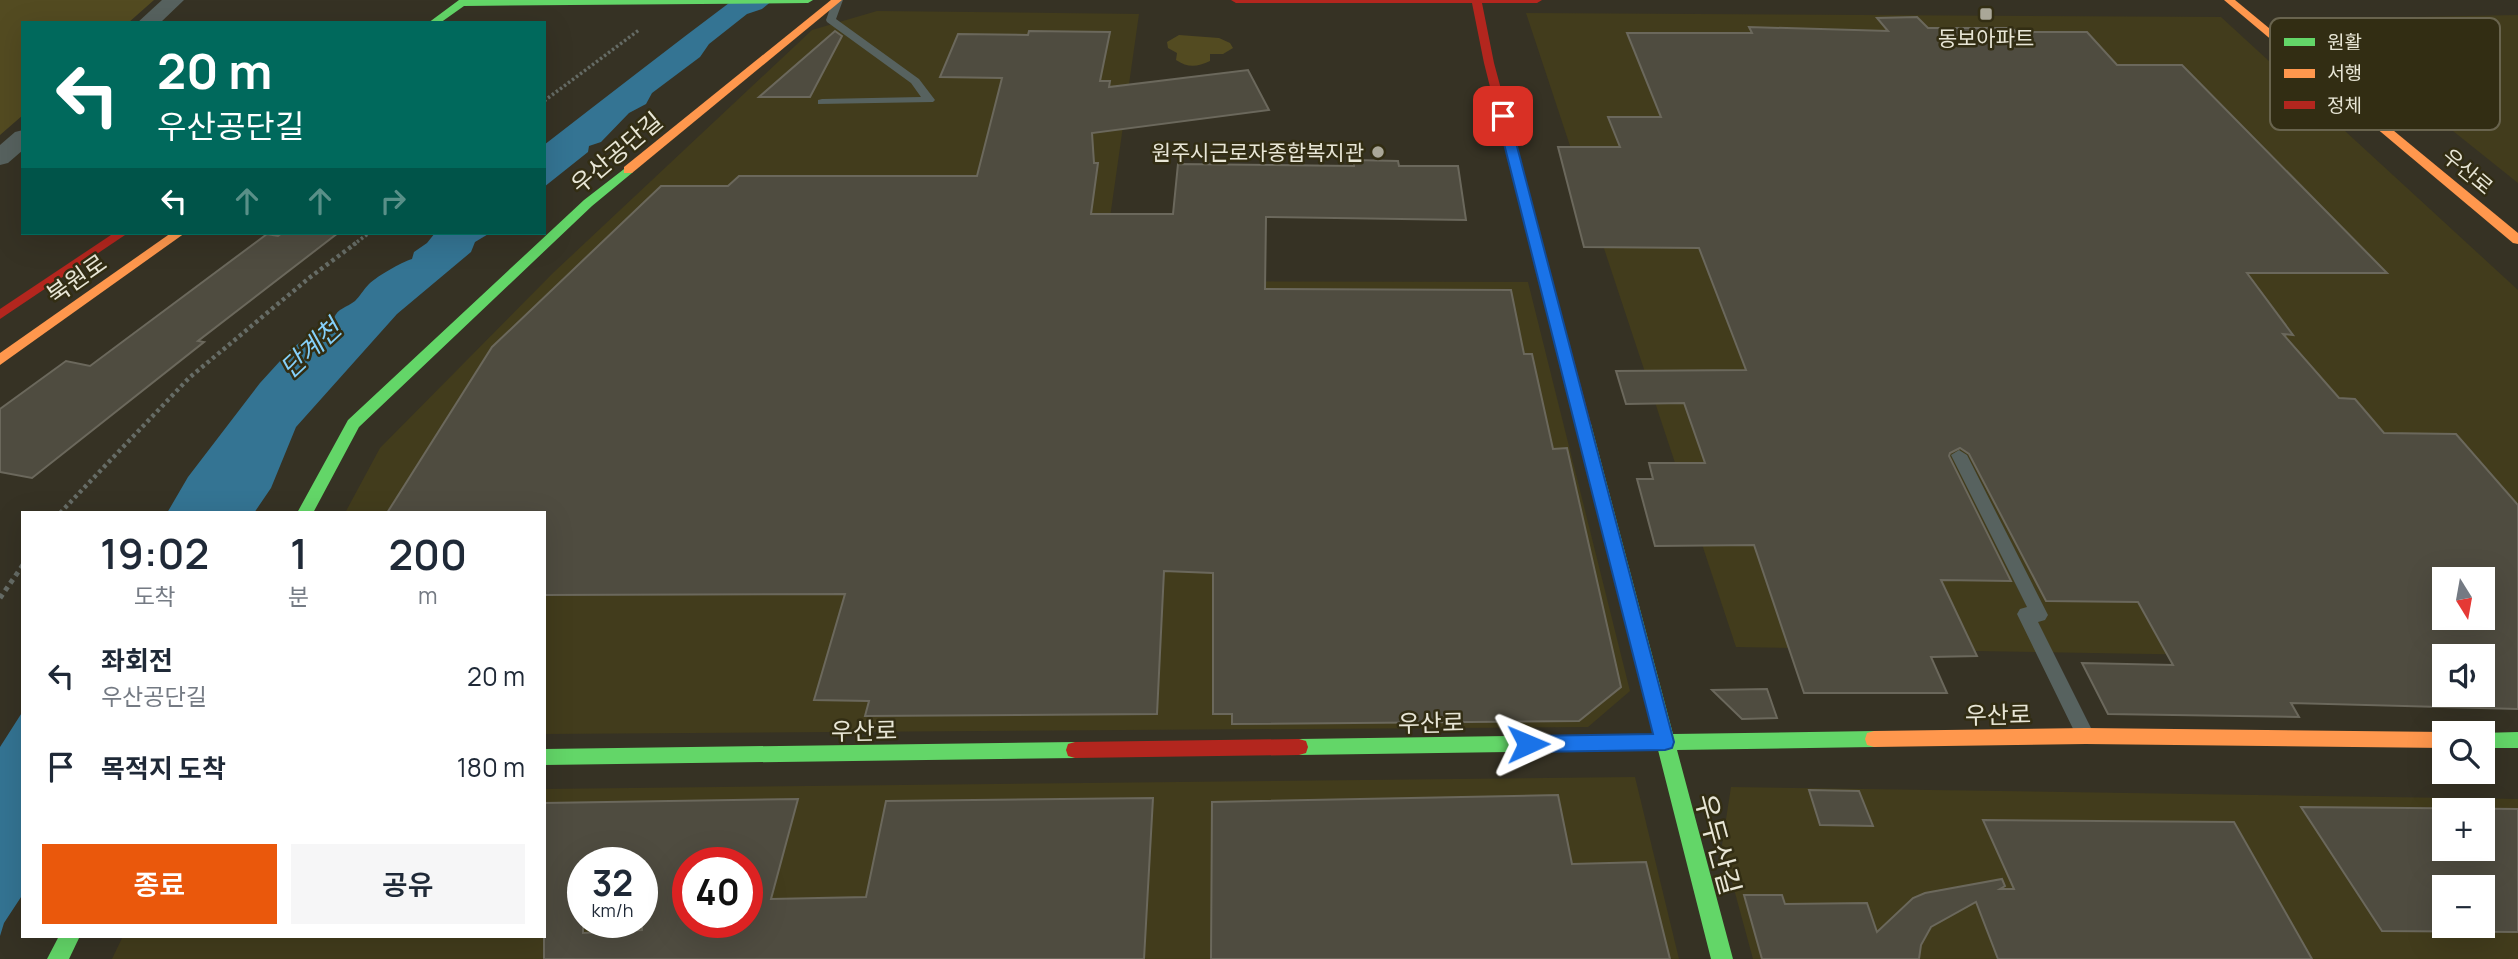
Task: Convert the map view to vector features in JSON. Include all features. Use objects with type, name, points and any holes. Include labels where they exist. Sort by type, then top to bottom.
[{"type":"street","points":[[149,21],[174,0]]},
{"type":"street","points":[[436,21],[464,1],[808,0]]},
{"type":"street","name":"우산공단길","points":[[306,511],[353,424],[589,203],[837,0]]},
{"type":"street","points":[[1236,0],[1537,0]]},
{"type":"street","points":[[1477,0],[1493,76],[1665,742]]},
{"type":"street","name":"우산로","points":[[2229,0],[2270,34]]},
{"type":"street","points":[[483,16],[504,1]]},
{"type":"street","name":"우산로","points":[[2386,130],[2518,240]]},
{"type":"street","points":[[0,158],[21,139]]},
{"type":"street","name":"북원로","points":[[0,315],[119,235]]},
{"type":"street","name":"북원로","points":[[0,360],[176,235]]},
{"type":"street","name":"우산로","points":[[546,757],[2087,736],[2432,740]]},
{"type":"street","points":[[2495,740],[2518,740]]},
{"type":"street","name":"우두산길","points":[[1665,742],[1722,959]]},
{"type":"street","points":[[58,959],[69,938]]},
{"type":"lane","points":[[822,102],[929,100],[915,81],[831,20],[837,0]]},
{"type":"lane","points":[[1959,455],[2039,615],[2026,614],[2087,736]]},
{"type":"path","points":[[546,100],[678,2]]},
{"type":"path","points":[[62,511],[189,378],[309,278],[366,235]]},
{"type":"path","points":[[0,597],[21,568]]},
{"type":"shaded area","points":[[0,0],[154,0],[130,21],[21,21],[21,117],[0,135]]},
{"type":"shaded area","points":[[877,11],[1139,14],[1101,281],[1528,282],[1630,691],[1588,727],[546,734],[546,511],[346,511],[380,448],[553,273],[812,30]]},
{"type":"shaded area","points":[[1526,13],[2221,17],[2270,62],[2270,130],[2344,130],[2518,290],[2518,661],[2495,658],[2495,644],[2432,644],[2432,659],[1736,647]]},
{"type":"shaded area","points":[[2518,15],[2518,183],[2452,130],[2500,130],[2500,18],[2364,18]]},
{"type":"shaded area","points":[[1179,35],[1219,38],[1230,43],[1233,48],[1223,54],[1210,54],[1210,61],[1205,63],[1180,63],[1176,60],[1177,53],[1168,48],[1167,42]]},
{"type":"shaded area","points":[[1635,777],[1679,959],[112,959],[122,938],[546,938],[546,789]]},
{"type":"shaded area","points":[[1731,787],[2452,798],[2432,798],[2432,861],[2495,861],[2495,799],[2518,799],[2518,959],[1753,959],[1722,845]]},
{"type":"water","points":[[733,0],[773,0],[762,9],[747,14],[709,44],[700,57],[652,93],[646,104],[629,113],[601,142],[589,146],[588,152],[546,185],[546,143]]},
{"type":"water","name":"단계천","points":[[433,235],[487,235],[475,242],[471,252],[397,314],[296,427],[271,488],[255,511],[168,511],[188,477],[260,383],[291,349],[355,301],[373,281],[412,259],[414,252]]},
{"type":"water","points":[[21,714],[21,897],[4,923],[0,936],[0,747]]},
{"type":"building","points":[[1917,17],[1928,28],[2012,28],[2016,32],[2087,32],[2117,65],[2182,65],[2387,273],[2247,273],[2293,335],[2283,334],[2339,398],[2355,399],[2384,433],[2456,434],[2518,505],[2518,709],[2442,707],[2495,707],[2495,644],[2432,644],[2432,707],[2291,703],[2299,717],[2108,714],[2082,663],[2173,665],[2138,602],[2046,601],[1969,454],[1960,448],[1949,456],[2011,581],[1941,580],[1977,656],[1931,657],[1947,693],[1804,693],[1754,545],[1655,546],[1637,479],[1653,479],[1649,463],[1705,463],[1684,403],[1626,404],[1616,371],[1746,370],[1699,248],[1584,247],[1558,147],[1620,147],[1608,117],[1661,117],[1627,33],[1752,33],[1749,27],[1888,31],[1877,18]]},
{"type":"building","points":[[835,31],[842,36],[810,97],[759,97]]},
{"type":"building","points":[[1029,31],[1110,32],[1100,81],[1110,81],[1109,87],[1248,70],[1269,110],[1092,133],[1094,163],[1098,163],[1091,214],[1173,214],[1178,164],[1354,166],[1354,160],[1398,161],[1399,166],[1458,166],[1466,220],[1266,217],[1265,289],[1511,290],[1524,354],[1532,354],[1553,449],[1567,448],[1621,687],[1579,721],[1232,724],[1232,714],[1213,714],[1213,573],[1164,571],[1157,714],[865,716],[869,701],[814,700],[845,594],[546,595],[546,511],[388,511],[492,347],[661,186],[728,186],[739,176],[977,176],[1002,78],[940,77],[958,34],[1028,35]]},
{"type":"building","points":[[266,235],[335,235],[198,341],[204,342],[32,478],[0,472],[0,409],[66,361],[90,366]]},
{"type":"building","points":[[1767,689],[1777,718],[1742,719],[1712,690]]},
{"type":"building","points":[[1809,790],[1859,791],[1873,826],[1820,825]]},
{"type":"building","points":[[1558,795],[1572,864],[1646,862],[1670,959],[1211,959],[1212,802]]},
{"type":"building","points":[[1153,798],[1144,959],[544,959],[546,803],[798,799],[771,899],[866,897],[886,801]]},
{"type":"building","points":[[2301,807],[2432,808],[2432,861],[2495,861],[2495,809],[2518,809],[2518,932],[2495,932],[2495,875],[2432,875],[2432,931],[2382,931]]},
{"type":"building","points":[[1983,820],[2234,822],[2312,959],[1998,959],[1976,902],[1931,927],[1921,945],[1919,959],[1762,959],[1744,895],[1782,895],[1785,904],[1867,903],[1877,932],[1913,898],[1925,893],[2002,879],[2005,886],[2000,889],[2014,889]]},
{"type":"traffic: fast","points":[[436,21],[466,0]]},
{"type":"traffic: fast","points":[[462,3],[808,0]]},
{"type":"traffic: fast","points":[[306,511],[353,424],[588,203],[628,170]]},
{"type":"traffic: fast","points":[[1583,424],[1722,959]]},
{"type":"traffic: fast","points":[[1299,747],[1874,739]]},
{"type":"traffic: fast","points":[[2495,740],[2518,740]]},
{"type":"traffic: fast","points":[[546,757],[1075,750]]},
{"type":"traffic: fast","points":[[58,959],[69,938]]},
{"type":"traffic: slow","points":[[628,170],[837,0]]},
{"type":"traffic: slow","points":[[2229,0],[2270,34]]},
{"type":"traffic: slow","points":[[2386,130],[2518,240]]},
{"type":"traffic: slow","points":[[0,360],[176,235]]},
{"type":"traffic: slow","points":[[1874,739],[2086,736],[2432,740]]},
{"type":"traffic: jam","points":[[1236,0],[1537,0]]},
{"type":"traffic: jam","points":[[1477,1],[1489,63],[1583,424]]},
{"type":"traffic: jam","points":[[0,315],[119,235]]},
{"type":"traffic: jam","points":[[1075,750],[1299,747]]},
{"type":"place","name":"동보아파트","points":[[1986,14]]},
{"type":"place","name":"원주시근로자종합복지관","points":[[1378,152]]},
{"type":"route","points":[[1503,116],[1665,742],[1528,744]]}]
